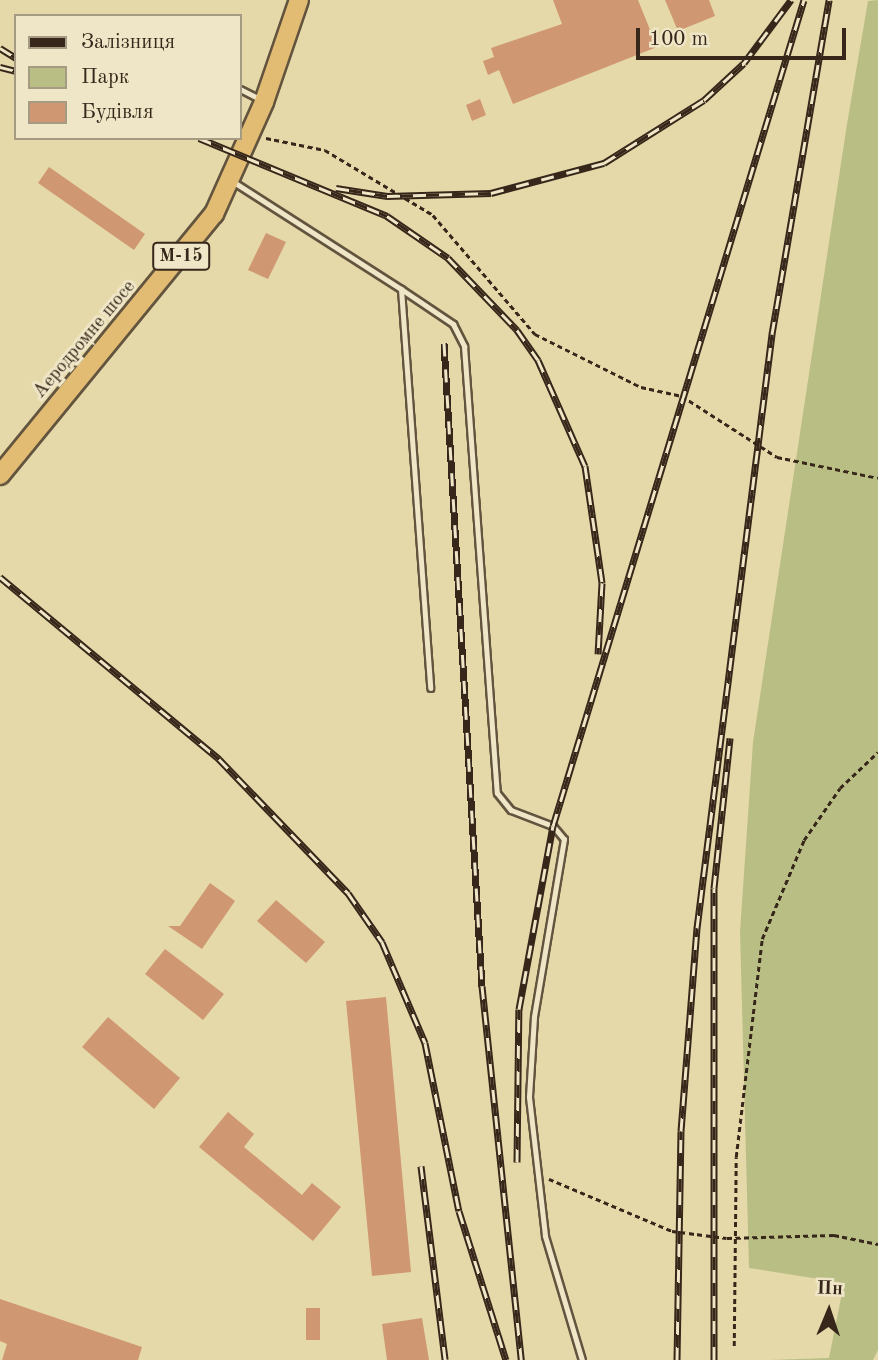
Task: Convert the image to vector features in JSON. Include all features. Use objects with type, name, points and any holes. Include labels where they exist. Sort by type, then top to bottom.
[{"type":"highway","name":"Аеродромне шосе","points":[[0,475],[214,214],[232,181],[264,102],[299,0]]},
{"type":"lane","points":[[242,90],[264,102]]},
{"type":"lane","points":[[232,181],[453,324],[464,346],[497,793],[511,810],[554,826],[564,839],[534,1017],[529,1097],[545,1236],[582,1360]]},
{"type":"lane","points":[[401,289],[430,688]]},
{"type":"path","points":[[249,139],[325,150],[395,189],[433,215],[535,334],[565,351],[641,387],[682,396],[777,457],[878,478]]},
{"type":"path","points":[[734,1346],[736,1157],[762,939],[804,840],[840,788],[878,752]]},
{"type":"path","points":[[538,1177],[662,1228],[734,1238],[834,1235],[878,1244]]},
{"type":"green space","points":[[878,0],[878,1350],[873,1360],[769,1360],[829,1358],[844,1283],[749,1268],[740,932],[753,742],[847,124],[868,1]]},
{"type":"building","points":[[553,0],[638,0],[657,47],[513,104],[499,70],[488,75],[483,61],[494,57],[491,48],[562,24]]},
{"type":"building","points":[[665,0],[709,0],[715,16],[678,31]]},
{"type":"building","points":[[480,99],[486,115],[472,121],[466,105]]},
{"type":"building","points":[[49,167],[145,234],[134,250],[38,183]]},
{"type":"building","points":[[266,233],[286,242],[268,279],[248,270]]},
{"type":"building","points":[[210,883],[235,901],[202,949],[168,926],[180,926]]},
{"type":"building","points":[[276,900],[325,942],[306,963],[257,921]]},
{"type":"building","points":[[165,949],[224,994],[203,1020],[145,974]]},
{"type":"building","points":[[386,997],[411,1272],[372,1276],[346,1001]]},
{"type":"building","points":[[108,1017],[180,1078],[154,1109],[82,1047]]},
{"type":"building","points":[[228,1112],[254,1134],[244,1147],[302,1195],[312,1183],[341,1207],[313,1241],[199,1147]]},
{"type":"building","points":[[0,1299],[142,1347],[138,1360],[2,1360],[7,1344],[0,1341]]},
{"type":"building","points":[[306,1308],[320,1308],[320,1340],[306,1340]]},
{"type":"building","points":[[422,1318],[429,1360],[387,1360],[382,1324]]},
{"type":"railway","points":[[336,188],[387,196],[491,193],[604,163],[704,100],[744,63],[791,0]]},
{"type":"railway","points":[[517,1162],[519,1009],[553,826],[804,0]]},
{"type":"railway","points":[[677,1360],[681,1131],[697,928],[772,334],[829,0]]},
{"type":"railway","points":[[0,48],[14,57]]},
{"type":"railway","points":[[0,67],[14,70]]},
{"type":"railway","points":[[204,140],[387,216],[448,258],[517,330],[538,360],[585,466],[602,583],[598,654]]},
{"type":"railway","points":[[444,343],[482,986],[521,1360]]},
{"type":"railway","points":[[0,577],[219,759],[348,893],[382,942],[425,1043],[459,1211],[506,1360]]},
{"type":"railway","points":[[714,1360],[714,888],[730,738]]},
{"type":"railway","points":[[421,1166],[445,1360]]}]
